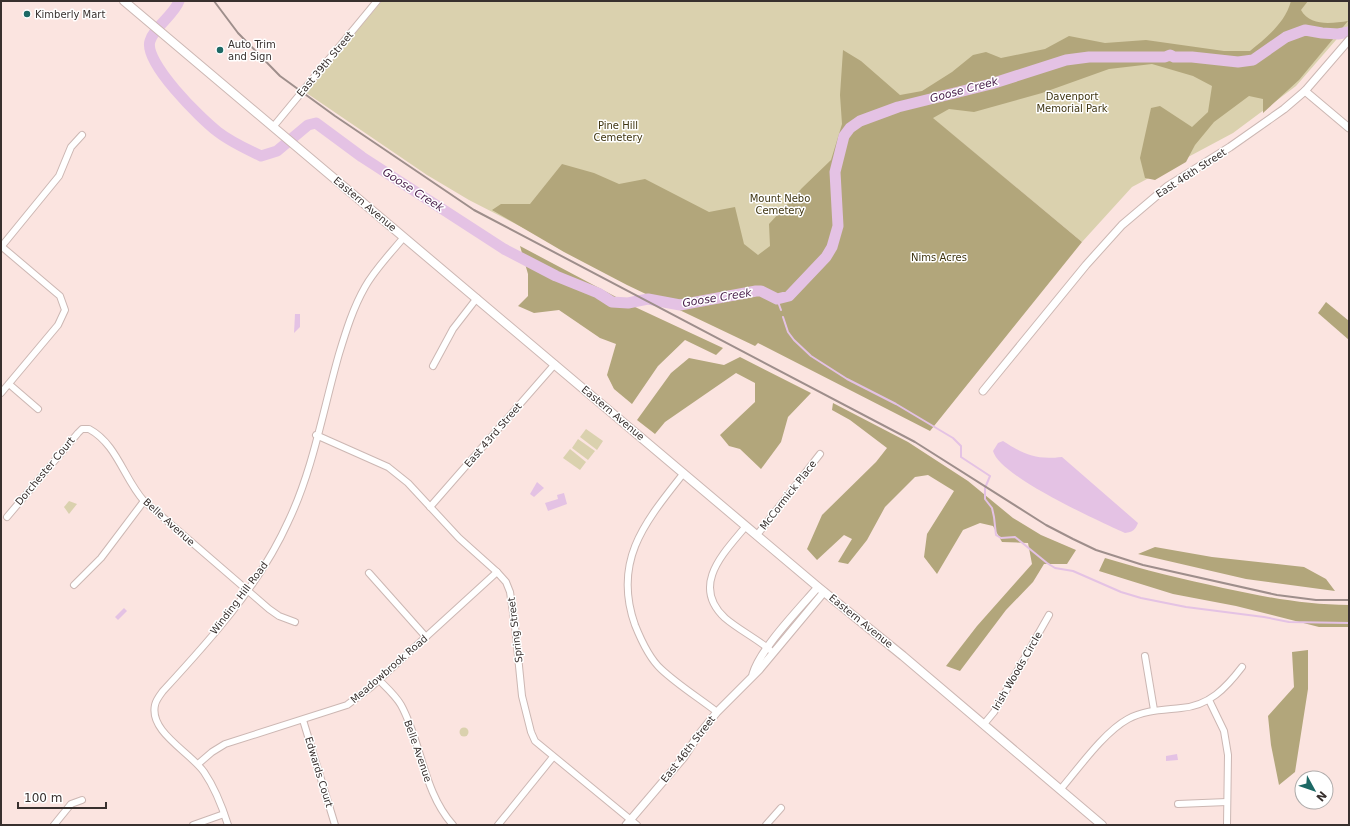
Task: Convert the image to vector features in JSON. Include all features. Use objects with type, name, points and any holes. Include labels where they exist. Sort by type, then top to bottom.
[{"type":"main road","name":"Eastern Avenue","points":[[124,1],[684,474],[984,724],[1102,825]]},
{"type":"street","name":"East 39th Street","points":[[273,127],[377,1]]},
{"type":"street","name":"East 46th Street","points":[[983,391],[1086,265],[1122,225],[1168,186],[1268,122],[1304,91],[1349,40]]},
{"type":"street","points":[[1304,91],[1349,128]]},
{"type":"street","points":[[1,393],[62,320],[64,305],[56,292],[1,246],[59,176],[71,147],[82,135]]},
{"type":"street","name":"Winding Hill Road","points":[[228,825],[217,795],[198,764],[159,728],[155,718],[155,704],[163,691],[261,573],[289,521],[307,471],[316,435],[355,305],[365,286],[404,237]]},
{"type":"street","points":[[433,366],[453,329],[477,298]]},
{"type":"street","name":"East 43rd Street","points":[[430,507],[555,364]]},
{"type":"street","points":[[9,384],[38,409]]},
{"type":"street","name":"Belle Avenue","points":[[86,428],[92,430],[111,449],[135,490],[144,501],[247,591],[274,612],[295,622]]},
{"type":"street","name":"Dorchester Court","points":[[7,517],[78,433],[86,428]]},
{"type":"street","name":"Spring Street","points":[[316,435],[388,467],[408,483],[459,538],[498,572],[506,582],[510,592],[522,696],[531,732],[535,740],[553,757],[631,818],[637,825]]},
{"type":"street","name":"McCormick Place","points":[[757,535],[820,454]]},
{"type":"street","points":[[684,474],[647,520],[631,553],[628,579],[630,605],[638,630],[650,656],[661,669],[717,712]]},
{"type":"street","points":[[74,585],[101,558],[144,501]]},
{"type":"street","points":[[746,526],[721,556],[711,573],[710,587],[712,599],[717,608],[726,618],[770,650]]},
{"type":"street","name":"Meadowbrook Road","points":[[198,764],[212,752],[225,744],[348,705],[379,680],[498,572]]},
{"type":"street","points":[[369,573],[426,637]]},
{"type":"street","name":"East 46th Street","points":[[626,825],[684,757],[696,737],[717,712],[738,692],[770,650],[821,589]]},
{"type":"street","name":"Irish Woods Circle","points":[[984,724],[994,712],[1049,615]]},
{"type":"street","points":[[1144,656],[1154,710]]},
{"type":"street","points":[[1060,790],[1116,727],[1129,718],[1154,710],[1184,708],[1209,700],[1229,685],[1242,667]]},
{"type":"street","name":"Belle Avenue","points":[[379,680],[400,704],[408,721],[438,805],[452,825]]},
{"type":"street","points":[[1209,700],[1224,731],[1228,755],[1227,825]]},
{"type":"street","name":"Edwards Court","points":[[303,720],[335,825]]},
{"type":"street","points":[[498,825],[553,757]]},
{"type":"street","points":[[54,825],[71,804],[82,800]]},
{"type":"street","points":[[1178,804],[1227,802]]},
{"type":"street","points":[[766,825],[781,808]]},
{"type":"street","points":[[193,825],[224,814]]},
{"type":"green space","points":[[382,1],[1349,1],[1349,25],[1296,86],[1233,133],[1132,187],[1082,242],[919,107],[837,246],[636,286],[469,200],[427,175],[305,92]]},
{"type":"green space","name":"Nims Acres","points":[[1291,1],[1308,1],[1301,10],[1310,19],[1322,23],[1348,21],[1299,80],[1263,113],[1263,99],[1249,96],[1214,122],[1195,145],[1186,162],[1155,180],[1145,178],[1140,158],[1151,108],[1160,106],[1192,127],[1208,112],[1212,86],[1193,76],[1152,64],[1109,69],[1042,93],[974,112],[949,109],[933,118],[1082,242],[930,431],[758,343],[755,346],[627,285],[564,252],[492,210],[501,204],[530,204],[562,164],[594,173],[619,184],[645,179],[709,212],[735,207],[744,244],[758,255],[770,246],[769,224],[802,188],[831,160],[842,124],[840,95],[843,50],[861,61],[900,95],[922,91],[952,72],[973,55],[986,52],[1001,58],[1045,49],[1069,36],[1105,43],[1146,40],[1224,51],[1250,51],[1269,35],[1280,23]]},
{"type":"green space","points":[[520,246],[635,307],[723,348],[716,355],[685,340],[658,366],[632,404],[614,389],[607,375],[616,344],[600,338],[559,310],[534,313],[518,306],[528,296],[528,274]]},
{"type":"green space","points":[[1326,302],[1349,321],[1349,340],[1318,313]]},
{"type":"green space","points":[[740,357],[811,393],[788,417],[781,442],[761,469],[740,449],[729,446],[720,435],[755,402],[755,383],[736,373],[665,422],[655,434],[637,420],[671,373],[689,358],[724,365]]},
{"type":"green space","points":[[833,403],[908,442],[968,481],[1013,518],[1041,535],[1076,550],[1067,564],[1044,564],[1033,582],[1006,610],[960,671],[946,666],[977,626],[1032,564],[1028,543],[1002,542],[993,526],[980,523],[963,530],[937,574],[924,557],[927,534],[954,491],[928,475],[915,477],[885,507],[867,540],[848,564],[838,562],[852,539],[844,535],[817,560],[807,549],[822,515],[876,462],[887,448],[850,420],[832,410]]},
{"type":"green space","points":[[586,429],[603,441],[597,450],[580,437]]},
{"type":"green space","points":[[578,439],[595,451],[588,460],[572,448]]},
{"type":"green space","points":[[570,449],[586,462],[580,470],[563,458]]},
{"type":"green space","points":[[69,501],[77,504],[69,514],[64,507]]},
{"type":"green space","points":[[1155,547],[1212,557],[1304,567],[1326,579],[1335,591],[1246,579],[1138,554]]},
{"type":"green space","points":[[1105,558],[1164,574],[1254,594],[1301,602],[1349,605],[1349,627],[1319,627],[1236,606],[1173,594],[1099,571]]},
{"type":"green space","points":[[1308,650],[1308,689],[1295,770],[1279,785],[1271,745],[1268,716],[1294,687],[1292,652]]},
{"type":"green space","points":[[464,727],[469,732],[464,737],[459,732]]},
{"type":"shaded area","points":[[295,314],[300,314],[300,327],[294,333]]},
{"type":"shaded area","points":[[1003,441],[1024,453],[1038,457],[1062,457],[1138,523],[1136,527],[1132,531],[1125,533],[1074,509],[1031,485],[1013,473],[1000,461],[993,451],[998,443]]},
{"type":"shaded area","points":[[537,482],[544,488],[534,497],[530,494]]},
{"type":"shaded area","points":[[564,493],[567,504],[548,511],[545,503],[558,499],[557,495]]},
{"type":"shaded area","points":[[124,608],[127,611],[118,620],[115,617]]},
{"type":"shaded area","points":[[1177,754],[1178,760],[1166,761],[1166,756]]},
{"type":"waterway","name":"Goose Creek","points":[[179,1],[173,11],[152,36],[150,41],[150,50],[155,62],[175,90],[199,115],[228,139],[261,156],[277,151],[308,125],[316,123],[362,157],[504,249],[556,276],[598,293],[612,302],[628,303],[648,299],[680,305],[756,291],[761,291],[777,299],[789,296],[826,257],[832,247],[838,226],[835,172],[844,136],[850,128],[860,121],[898,107],[991,84],[1066,60],[1089,57],[1165,57],[1170,55],[1174,57],[1192,57],[1238,62],[1253,60],[1286,37],[1305,30],[1338,34],[1349,32]]},
{"type":"waterway","points":[[777,299],[781,310]]},
{"type":"waterway","points":[[783,317],[788,332],[794,340],[811,356],[847,379],[896,404],[953,438],[961,446],[961,457],[990,476],[985,488],[985,499],[992,508],[996,535],[1001,538],[1015,537],[1055,568],[1073,571],[1121,592],[1141,598],[1186,607],[1264,617],[1289,622],[1349,623]]},
{"type":"railway","points":[[214,1],[238,33],[280,76],[335,116],[474,210],[915,442],[1046,525],[1096,550],[1143,565],[1277,595],[1316,600],[1349,600]]},
{"type":"place","name":"Kimberly Mart","points":[[27,14]]},
{"type":"place","name":"Auto Trim and Sign","points":[[220,50]]},
{"type":"park label","name":"Davenport Memorial Park","points":[[1072,102]]},
{"type":"park label","name":"Pine Hill Cemetery","points":[[618,130]]},
{"type":"park label","name":"Mount Nebo Cemetery","points":[[780,204]]}]
